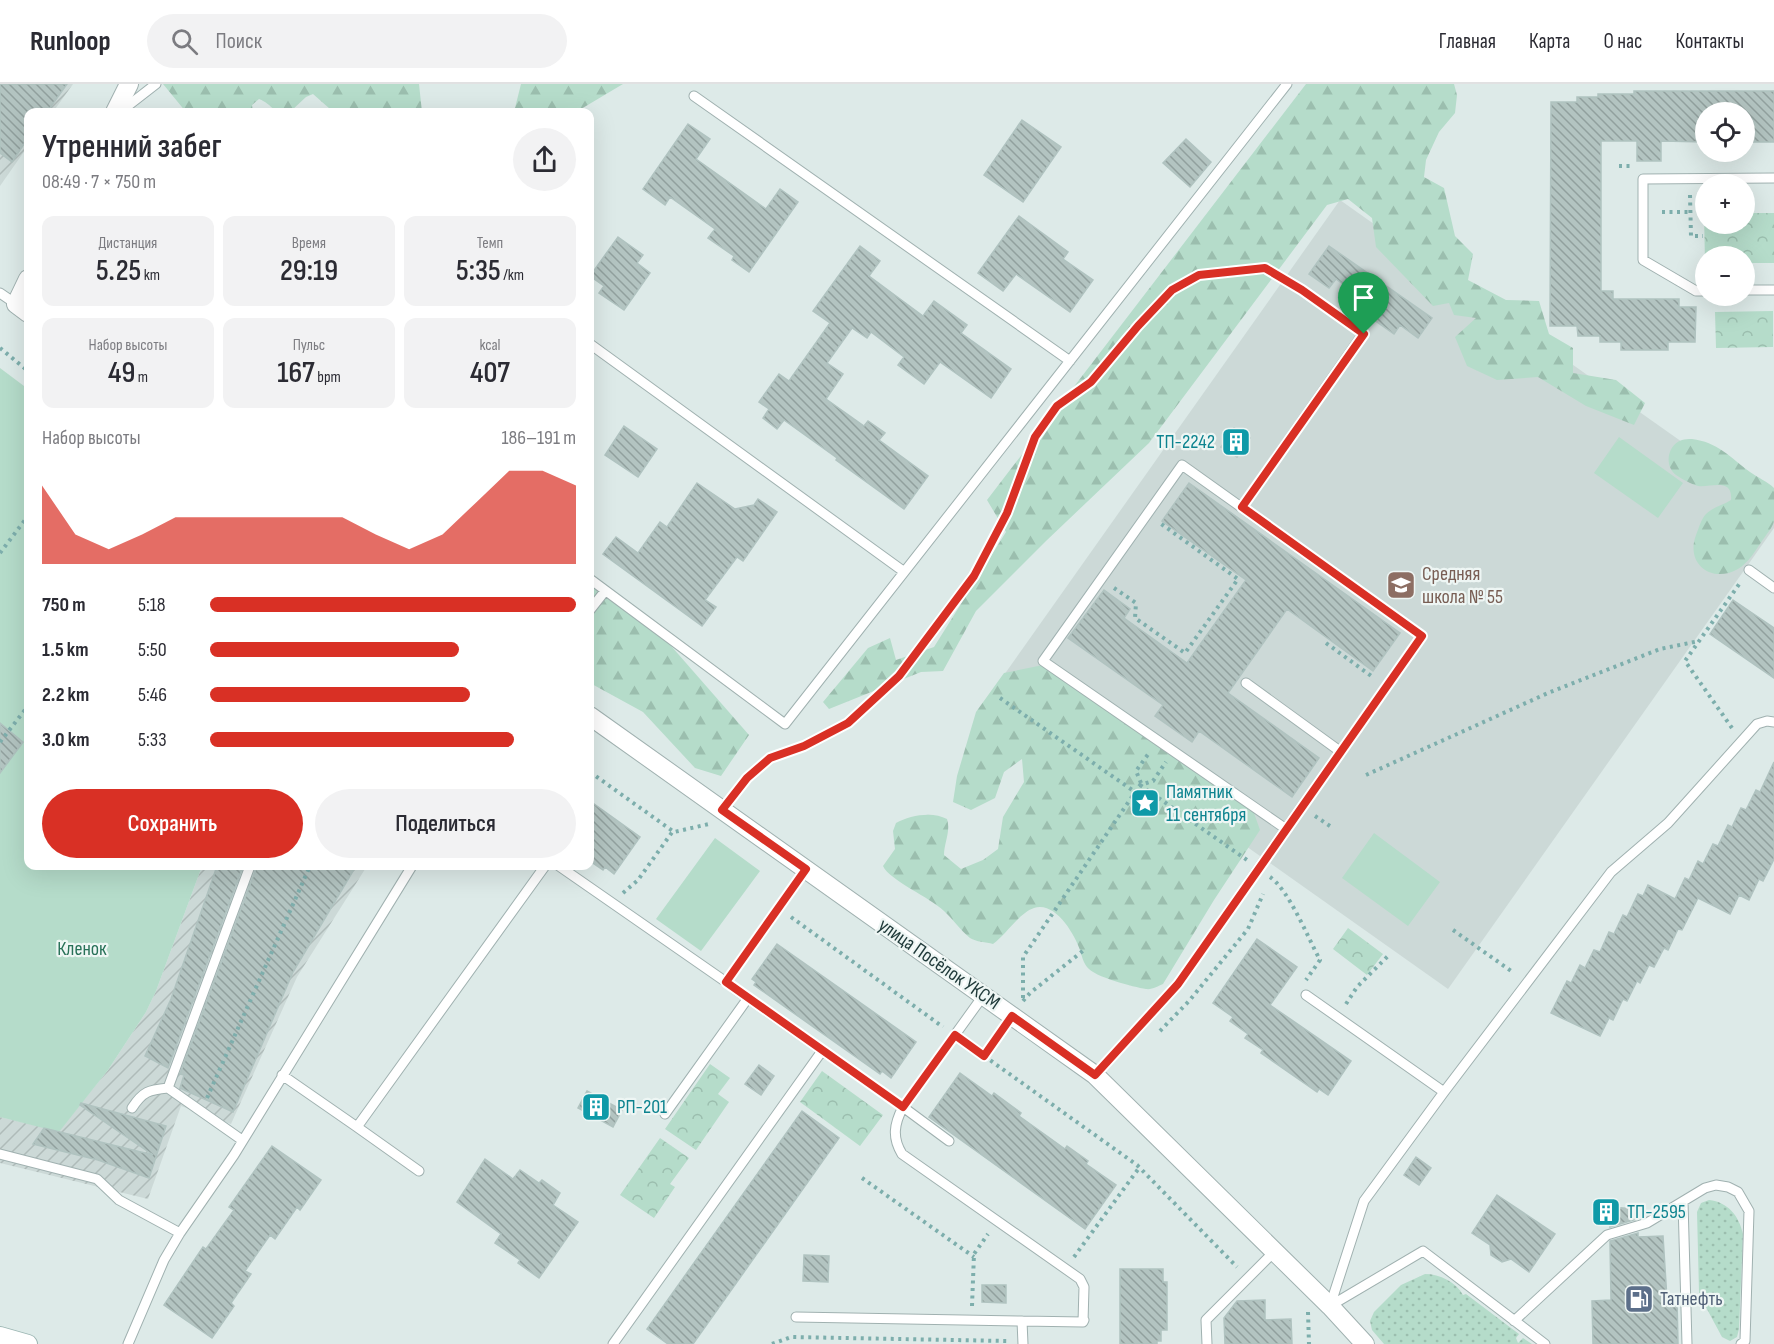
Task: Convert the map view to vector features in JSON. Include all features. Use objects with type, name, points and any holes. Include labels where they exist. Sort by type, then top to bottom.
[{"type":"street","points":[[119,108],[129,84]]},
{"type":"street","name":"улица Посёлок УКСМ","points":[[594,719],[983,996],[1017,1009],[1095,1075],[1330,1306],[1365,1344]]},
{"type":"street","points":[[0,1336],[28,1344]]},
{"type":"lane","points":[[123,108],[156,84]]},
{"type":"lane","points":[[594,582],[785,724],[1287,84]]},
{"type":"lane","points":[[694,96],[1070,361]]},
{"type":"lane","points":[[1695,290],[1643,260],[1643,179],[1774,178]]},
{"type":"lane","points":[[1755,290],[1774,290]]},
{"type":"lane","points":[[0,292],[22,308]]},
{"type":"lane","points":[[1242,507],[1364,334]]},
{"type":"lane","points":[[594,347],[903,571]]},
{"type":"lane","points":[[1095,1075],[1178,984],[1422,636],[1182,465],[1043,661],[1286,829]]},
{"type":"lane","points":[[1749,570],[1774,588]]},
{"type":"lane","points":[[594,605],[605,591]]},
{"type":"lane","points":[[1246,683],[1341,752]]},
{"type":"lane","points":[[1330,1306],[1364,1201],[1527,982],[1611,872],[1668,823],[1762,721],[1774,722]]},
{"type":"lane","points":[[726,982],[806,869]]},
{"type":"lane","points":[[168,1088],[249,870]]},
{"type":"lane","points":[[128,1344],[164,1260],[180,1233],[242,1140],[410,870]]},
{"type":"lane","points":[[357,1127],[542,870]]},
{"type":"lane","points":[[565,870],[949,1141]]},
{"type":"lane","points":[[1303,992],[1444,1092]]},
{"type":"lane","points":[[796,1317],[1083,1322],[1084,1287],[1080,1279],[902,1154],[896,1144],[894,1136],[897,1118],[903,1107],[983,996]]},
{"type":"lane","points":[[665,1114],[748,998]]},
{"type":"lane","points":[[613,1344],[822,1051]]},
{"type":"lane","points":[[282,1075],[419,1170]]},
{"type":"lane","points":[[132,1108],[138,1098],[150,1089],[168,1088],[242,1140]]},
{"type":"lane","points":[[0,1154],[97,1179],[118,1200],[180,1233]]},
{"type":"lane","points":[[1514,1321],[1607,1235],[1647,1223],[1705,1188],[1716,1185],[1738,1192],[1749,1211],[1745,1341],[1741,1344]]},
{"type":"lane","points":[[1683,1202],[1687,1344]]},
{"type":"lane","points":[[1330,1306],[1423,1251],[1545,1344]]},
{"type":"lane","points":[[1207,1344],[1206,1320],[1274,1252]]},
{"type":"lane","points":[[1022,1321],[1023,1343]]},
{"type":"path","points":[[1690,179],[1691,236],[1703,236]]},
{"type":"path","points":[[1662,212],[1690,212]]},
{"type":"path","points":[[722,810],[747,778],[770,758],[804,746],[848,723],[899,676],[974,576],[1007,513],[1035,437],[1057,406],[1091,382],[1172,290],[1199,275],[1265,268],[1302,290],[1364,334]]},
{"type":"path","points":[[0,348],[24,368]]},
{"type":"path","points":[[1101,579],[1136,603],[1135,618],[1185,653],[1238,579],[1147,514]]},
{"type":"path","points":[[0,553],[24,521]]},
{"type":"path","points":[[1742,741],[1684,661],[1749,570]]},
{"type":"path","points":[[1366,775],[1548,693],[1660,649],[1699,641]]},
{"type":"path","points":[[1326,643],[1387,687]]},
{"type":"path","points":[[1000,698],[1135,792]]},
{"type":"path","points":[[0,742],[24,711]]},
{"type":"path","points":[[1158,740],[1136,771],[1140,784],[1275,880],[1289,901],[1320,960],[1303,992]]},
{"type":"path","points":[[1017,1009],[1023,957],[1140,784],[1153,781],[1174,751]]},
{"type":"path","points":[[594,775],[673,831],[638,880],[623,893],[614,886]]},
{"type":"path","points":[[201,1112],[308,870]]},
{"type":"path","points":[[778,909],[1137,1165],[1248,1278]]},
{"type":"path","points":[[1453,930],[1527,982]]},
{"type":"path","points":[[984,1056],[1029,993],[1084,950]]},
{"type":"path","points":[[1337,1017],[1357,987],[1390,954]]},
{"type":"path","points":[[862,1178],[974,1257]]},
{"type":"path","points":[[972,1320],[974,1257],[997,1221]]},
{"type":"path","points":[[1308,1308],[1309,1344]]},
{"type":"path","points":[[772,1344],[791,1337],[1023,1343]]},
{"type":"shaded area","points":[[0,84],[73,84],[56,108],[24,108],[24,152],[0,186]]},
{"type":"shaded area","name":"Средняя школа № 55","points":[[1340,200],[1774,507],[1774,528],[1448,989],[1004,675]]},
{"type":"shaded area","points":[[201,870],[364,870],[297,977],[231,1124],[181,1106],[148,1199],[0,1163],[0,1117],[59,1131],[108,1070],[146,1012],[156,991]]},
{"type":"green space","points":[[163,84],[419,84],[422,108],[329,108],[313,94],[294,108],[273,108],[259,99],[252,105],[252,108],[183,108]]},
{"type":"green space","points":[[521,84],[623,84],[583,108],[515,108]]},
{"type":"green space","points":[[1306,84],[1454,84],[1457,95],[1455,113],[1439,132],[1426,160],[1424,177],[1444,188],[1455,236],[1473,254],[1468,280],[1506,300],[1539,301],[1549,334],[1573,348],[1573,373],[1616,380],[1645,403],[1634,425],[1586,406],[1538,377],[1497,380],[1467,366],[1455,337],[1476,318],[1454,315],[1449,303],[1433,306],[1376,247],[1372,218],[1348,199],[1327,205],[1149,443],[976,611],[943,671],[921,672],[829,709],[823,702],[868,648],[890,638],[896,660],[934,647],[1006,532],[987,500]]},
{"type":"green space","points":[[1755,213],[1774,213],[1774,263],[1755,263],[1755,246],[1705,246],[1704,234],[1755,234]]},
{"type":"green space","points":[[1773,311],[1773,347],[1716,348],[1715,312]]},
{"type":"green space","name":"Кленок","points":[[0,368],[24,386],[24,870],[201,870],[156,991],[146,1012],[108,1070],[59,1132],[0,1117]]},
{"type":"green space","points":[[1619,437],[1683,483],[1658,518],[1594,473]]},
{"type":"green space","points":[[1692,439],[1716,447],[1774,488],[1772,526],[1748,560],[1738,569],[1728,573],[1719,574],[1703,568],[1694,555],[1694,545],[1704,516],[1731,500],[1731,493],[1725,486],[1695,485],[1676,475],[1670,466],[1669,456],[1673,446],[1682,440]]},
{"type":"green space","points":[[594,579],[665,639],[749,735],[721,776],[695,768],[643,712],[594,685]]},
{"type":"green space","points":[[1043,665],[1187,760],[1254,813],[1260,830],[1163,984],[1153,988],[1146,989],[1124,984],[1091,971],[1084,963],[1073,935],[1063,920],[1049,909],[1042,907],[1034,908],[1023,914],[993,944],[972,939],[938,906],[893,877],[883,866],[895,849],[893,831],[896,823],[922,815],[935,815],[947,819],[944,855],[961,869],[983,860],[998,849],[1003,817],[1024,782],[1022,759],[1004,772],[995,798],[971,810],[953,802],[957,776],[976,712],[1004,673]]},
{"type":"green space","points":[[1374,833],[1440,882],[1408,926],[1342,878]]},
{"type":"green space","points":[[715,838],[760,871],[701,951],[656,919]]},
{"type":"green space","points":[[1348,928],[1383,954],[1367,975],[1333,949]]},
{"type":"green space","points":[[710,1064],[730,1078],[718,1094],[729,1102],[696,1150],[665,1129]]},
{"type":"green space","points":[[822,1071],[883,1115],[860,1146],[800,1102]]},
{"type":"green space","points":[[660,1138],[689,1158],[670,1184],[675,1187],[654,1218],[620,1195]]},
{"type":"green space","points":[[1709,1200],[1716,1201],[1732,1211],[1739,1221],[1743,1234],[1739,1329],[1737,1337],[1730,1341],[1722,1337],[1699,1292],[1697,1212],[1701,1203]]},
{"type":"green space","points":[[1425,1274],[1442,1277],[1452,1283],[1463,1295],[1466,1294],[1519,1334],[1516,1338],[1518,1343],[1523,1338],[1532,1344],[1384,1344],[1372,1330],[1370,1321],[1374,1312],[1401,1285]]},
{"type":"building","points":[[0,84],[67,84],[50,108],[24,108],[24,144],[12,162],[0,153]]},
{"type":"building","points":[[1634,91],[1774,91],[1774,142],[1755,142],[1755,102],[1695,102],[1695,142],[1661,141],[1661,161],[1637,161],[1637,141],[1601,141],[1601,291],[1613,291],[1613,299],[1679,299],[1679,307],[1696,307],[1695,342],[1668,342],[1668,350],[1621,350],[1621,342],[1600,342],[1600,336],[1578,336],[1577,326],[1550,326],[1551,102],[1577,102],[1577,97],[1598,97],[1598,94],[1634,94]]},
{"type":"building","points":[[1022,120],[1061,147],[1023,202],[984,175]]},
{"type":"building","points":[[688,124],[710,139],[696,159],[766,209],[780,189],[798,202],[749,272],[732,260],[734,256],[708,238],[715,229],[670,197],[665,205],[643,189]]},
{"type":"building","points":[[1186,139],[1211,162],[1190,187],[1163,163]]},
{"type":"building","points":[[1019,216],[1068,252],[1063,259],[1093,280],[1070,312],[1016,274],[1003,291],[978,273]]},
{"type":"building","points":[[618,237],[643,255],[637,263],[650,273],[624,310],[599,293],[604,286],[594,279],[594,270]]},
{"type":"building","points":[[860,246],[880,261],[869,276],[923,316],[934,301],[967,325],[961,333],[1011,369],[991,398],[940,362],[924,384],[898,365],[904,357],[871,332],[867,338],[852,328],[827,363],[843,374],[826,399],[864,426],[868,421],[885,433],[879,440],[928,476],[904,509],[784,420],[777,429],[763,418],[769,409],[759,402],[779,374],[789,381],[830,323],[813,311]]},
{"type":"building","points":[[1329,246],[1432,318],[1418,338],[1400,325],[1394,334],[1367,315],[1373,306],[1336,279],[1329,288],[1309,274]]},
{"type":"building","points":[[624,426],[657,449],[638,477],[605,455]]},
{"type":"building","name":"ТП-2242","points":[[1234,428],[1250,438],[1237,457],[1221,447]]},
{"type":"building","points":[[697,483],[735,509],[754,505],[758,499],[777,512],[743,561],[737,557],[705,600],[716,607],[702,626],[603,554],[616,537],[638,553],[660,522],[667,527]]},
{"type":"building","points":[[1189,483],[1400,633],[1373,671],[1287,609],[1228,693],[1319,758],[1292,797],[1199,731],[1192,742],[1155,716],[1163,705],[1068,638],[1104,590],[1130,609],[1124,618],[1187,663],[1246,580],[1162,521]]},
{"type":"building","points":[[1733,600],[1774,628],[1774,678],[1710,634]]},
{"type":"building","points":[[0,723],[23,742],[0,773]]},
{"type":"building","points":[[1774,762],[1774,859],[1763,881],[1759,879],[1749,900],[1739,895],[1730,914],[1698,898],[1682,930],[1678,929],[1668,950],[1664,948],[1654,967],[1649,965],[1640,983],[1637,981],[1627,1001],[1623,999],[1613,1020],[1609,1018],[1600,1036],[1551,1013],[1567,981],[1571,983],[1580,965],[1585,968],[1594,950],[1600,952],[1609,932],[1614,934],[1623,915],[1627,917],[1638,894],[1643,896],[1648,885],[1675,899],[1685,878],[1689,880],[1698,861],[1703,864],[1713,844],[1718,846],[1728,825],[1732,827],[1741,808],[1746,810],[1756,790],[1760,792]]},
{"type":"building","points":[[594,804],[640,837],[614,874],[605,867],[603,870],[594,864]]},
{"type":"building","points":[[216,870],[242,870],[168,1068],[145,1056],[171,999]]},
{"type":"building","points":[[256,870],[354,870],[293,972],[233,1112],[180,1088],[184,1075],[180,1074]]},
{"type":"building","points":[[1257,939],[1297,967],[1270,1005],[1351,1061],[1328,1095],[1319,1089],[1317,1092],[1261,1053],[1263,1050],[1245,1038],[1248,1034],[1230,1021],[1233,1017],[1213,1003]]},
{"type":"building","points":[[777,944],[916,1042],[891,1078],[882,1071],[880,1074],[754,985],[756,982],[752,979]]},
{"type":"building","points":[[759,1065],[774,1076],[761,1095],[745,1084]]},
{"type":"building","points":[[960,1073],[992,1096],[994,1093],[1021,1113],[1019,1116],[1065,1149],[1067,1146],[1088,1161],[1086,1164],[1116,1185],[1085,1229],[929,1117]]},
{"type":"building","name":"РП-201","points":[[587,1091],[622,1110],[613,1127],[578,1108]]},
{"type":"building","points":[[81,1103],[166,1126],[149,1178],[98,1160],[33,1144],[44,1128],[153,1155],[80,1105]]},
{"type":"building","points":[[802,1111],[839,1138],[693,1344],[668,1344],[647,1329]]},
{"type":"building","points":[[272,1146],[321,1180],[300,1210],[297,1207],[275,1239],[270,1235],[245,1271],[251,1274],[231,1303],[234,1306],[212,1338],[164,1305],[203,1247],[206,1249],[234,1210],[229,1207]]},
{"type":"building","points":[[1416,1157],[1431,1168],[1419,1185],[1404,1175]]},
{"type":"building","points":[[485,1159],[513,1179],[520,1170],[539,1183],[542,1180],[560,1193],[553,1205],[578,1222],[539,1278],[518,1263],[520,1260],[495,1243],[501,1234],[457,1202]]},
{"type":"building","points":[[1497,1195],[1555,1234],[1529,1272],[1511,1259],[1502,1262],[1491,1255],[1490,1245],[1472,1233]]},
{"type":"building","points":[[1609,1207],[1637,1209],[1637,1219],[1610,1227]]},
{"type":"building","points":[[1638,1233],[1638,1237],[1663,1236],[1667,1299],[1677,1299],[1678,1344],[1593,1344],[1592,1301],[1611,1300],[1610,1241]]},
{"type":"building","points":[[804,1255],[829,1256],[828,1282],[803,1281]]},
{"type":"building","points":[[1120,1269],[1163,1269],[1163,1282],[1167,1282],[1167,1330],[1161,1330],[1161,1341],[1157,1341],[1157,1344],[1120,1344]]},
{"type":"building","points":[[982,1285],[1006,1285],[1006,1303],[982,1302]]},
{"type":"building","points":[[1265,1300],[1265,1320],[1291,1319],[1292,1344],[1225,1344],[1224,1318],[1237,1301]]},
{"type":"place","name":"ТП-2242","points":[[1236,442]]},
{"type":"place","name":"Средняя школа № 55","points":[[1401,585]]},
{"type":"place","name":"Памятник 11 сентября","points":[[1145,803]]},
{"type":"place","name":"РП-201","points":[[596,1107]]},
{"type":"place","name":"ТП-2595","points":[[1606,1212]]},
{"type":"place","name":"Татнефть","points":[[1639,1299]]},
{"type":"route","points":[[1265,268],[1302,290],[1364,334],[1242,507],[1422,636],[1178,984],[1095,1075],[1012,1016],[984,1056],[955,1035],[903,1107],[726,982],[806,869],[722,810],[747,778],[770,758],[804,746],[848,723],[899,676],[974,576],[1007,513],[1035,437],[1057,406],[1091,382],[1172,290],[1199,275],[1265,268]]}]
